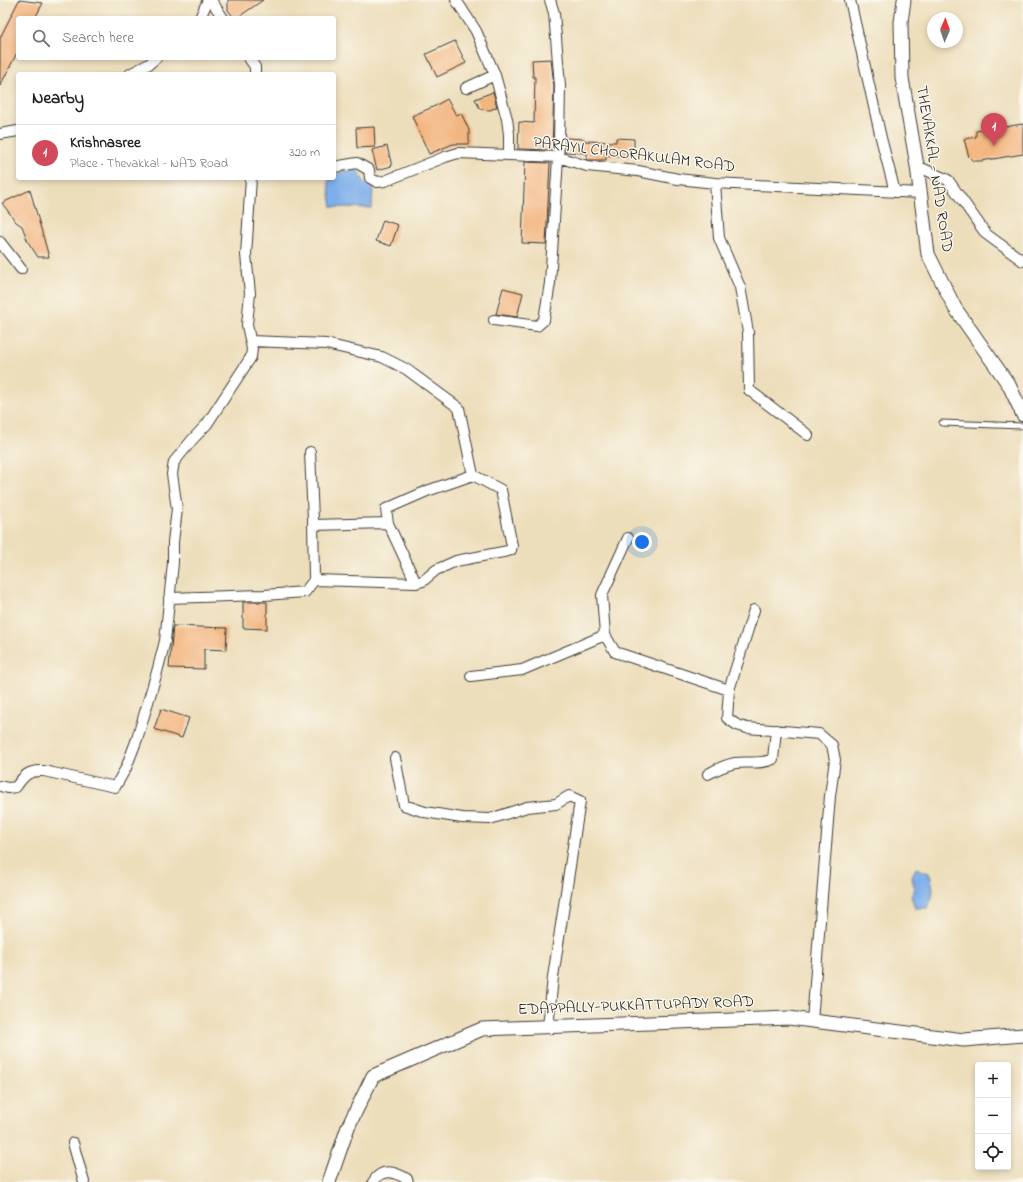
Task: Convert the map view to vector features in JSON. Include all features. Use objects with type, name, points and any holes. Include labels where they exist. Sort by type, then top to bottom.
[{"type":"main road","name":"THEVAKKAL - NAD ROAD","points":[[904,0],[901,22],[902,78],[917,166],[928,254],[955,308],[1009,385],[1023,415]]},
{"type":"main road","name":"EDAPPALLY-PUKKATTUPADY ROAD","points":[[329,1182],[348,1127],[373,1076],[482,1029],[789,1018],[964,1040],[1023,1035]]},
{"type":"street","points":[[201,16],[208,0]]},
{"type":"street","points":[[211,0],[222,16]]},
{"type":"street","name":"PARAYIL CHOORAKULAM ROAD","points":[[456,0],[476,31],[495,75],[507,119],[509,155]]},
{"type":"street","points":[[494,320],[537,326],[544,320],[550,283],[558,157],[560,86],[554,13],[550,0]]},
{"type":"street","points":[[850,0],[881,138],[895,192]]},
{"type":"street","points":[[134,72],[154,60]]},
{"type":"street","points":[[250,60],[255,67],[255,72]]},
{"type":"street","points":[[466,88],[495,75]]},
{"type":"street","points":[[0,134],[16,131]]},
{"type":"street","name":"PARAYIL CHOORAKULAM ROAD","points":[[336,167],[357,163],[368,170],[370,178],[377,182],[385,181],[458,153],[558,157],[587,166],[638,171],[678,179],[715,183],[920,193]]},
{"type":"street","points":[[917,166],[948,180],[986,234],[1023,261]]},
{"type":"street","points":[[0,786],[8,788],[16,787],[20,780],[29,772],[37,770],[116,787],[126,768],[137,739],[165,641],[177,509],[172,474],[174,462],[207,424],[251,357],[251,341],[247,325],[250,293],[246,255],[251,180]]},
{"type":"street","points":[[715,183],[719,238],[740,287],[748,332],[749,390],[808,435]]},
{"type":"street","points":[[0,242],[21,268]]},
{"type":"street","points":[[251,341],[326,344],[382,357],[406,369],[459,408],[473,475]]},
{"type":"street","points":[[169,598],[305,592],[314,580],[310,452]]},
{"type":"street","points":[[314,580],[416,584],[423,581],[436,570],[456,561],[511,550],[512,546],[502,490],[473,475],[427,491],[386,509],[388,523],[416,584]]},
{"type":"street","points":[[313,525],[388,523]]},
{"type":"street","points":[[628,538],[602,595],[605,635],[615,652],[729,690]]},
{"type":"street","points":[[754,610],[729,690],[727,718],[737,725],[747,728],[820,734],[832,745],[835,760],[830,796],[812,1021]]},
{"type":"street","points":[[470,676],[522,670],[605,635]]},
{"type":"street","points":[[708,774],[721,767],[736,763],[765,763],[773,759],[776,730]]},
{"type":"street","points":[[395,758],[404,805],[425,812],[462,818],[490,819],[527,807],[556,804],[569,796],[580,801],[553,977],[548,1026]]},
{"type":"street","points":[[74,1143],[84,1182]]},
{"type":"street","points":[[373,1182],[375,1178],[383,1173],[396,1173],[407,1179],[408,1182]]},
{"type":"lane","points":[[942,423],[1023,426]]},
{"type":"water","points":[[357,170],[364,182],[373,188],[372,208],[332,207],[328,181],[336,180],[336,176],[342,171]]},
{"type":"water","points":[[916,868],[929,873],[932,882],[933,891],[930,904],[927,908],[915,908],[911,896],[914,888],[912,876]]},
{"type":"building","points":[[19,0],[43,3],[36,16],[16,16],[16,55],[0,86],[0,38]]},
{"type":"building","points":[[228,0],[263,0],[240,16],[232,16],[228,10]]},
{"type":"building","points":[[455,41],[466,63],[437,77],[426,54]]},
{"type":"building","points":[[551,59],[554,86],[552,150],[518,149],[519,122],[534,123],[535,77],[533,77],[532,60]]},
{"type":"building","points":[[493,92],[497,107],[490,110],[480,109],[475,99]]},
{"type":"building","points":[[447,99],[456,115],[461,113],[469,130],[469,144],[453,144],[429,154],[412,116]]},
{"type":"building","points":[[1023,124],[1023,154],[981,161],[973,161],[969,157],[964,139],[976,137],[976,131]]},
{"type":"building","points":[[374,127],[375,147],[357,148],[356,128]]},
{"type":"building","points":[[566,138],[584,139],[584,141],[616,142],[616,138],[634,139],[634,157],[606,155],[606,160],[588,160],[587,153],[565,152]]},
{"type":"building","points":[[387,146],[392,166],[377,170],[372,150]]},
{"type":"building","points":[[525,162],[550,163],[546,244],[522,243]]},
{"type":"building","points":[[30,190],[49,257],[38,257],[28,242],[22,226],[16,222],[2,203]]},
{"type":"building","points":[[383,220],[398,225],[391,246],[376,241]]},
{"type":"building","points":[[503,288],[523,293],[517,317],[496,314]]},
{"type":"building","points":[[243,602],[267,602],[267,629],[243,628]]},
{"type":"building","points":[[173,626],[227,628],[226,650],[204,649],[204,669],[169,668]]},
{"type":"building","points":[[161,709],[189,718],[182,738],[154,729]]},
{"type":"place","name":"Krishnasree","points":[[994,146]]}]
